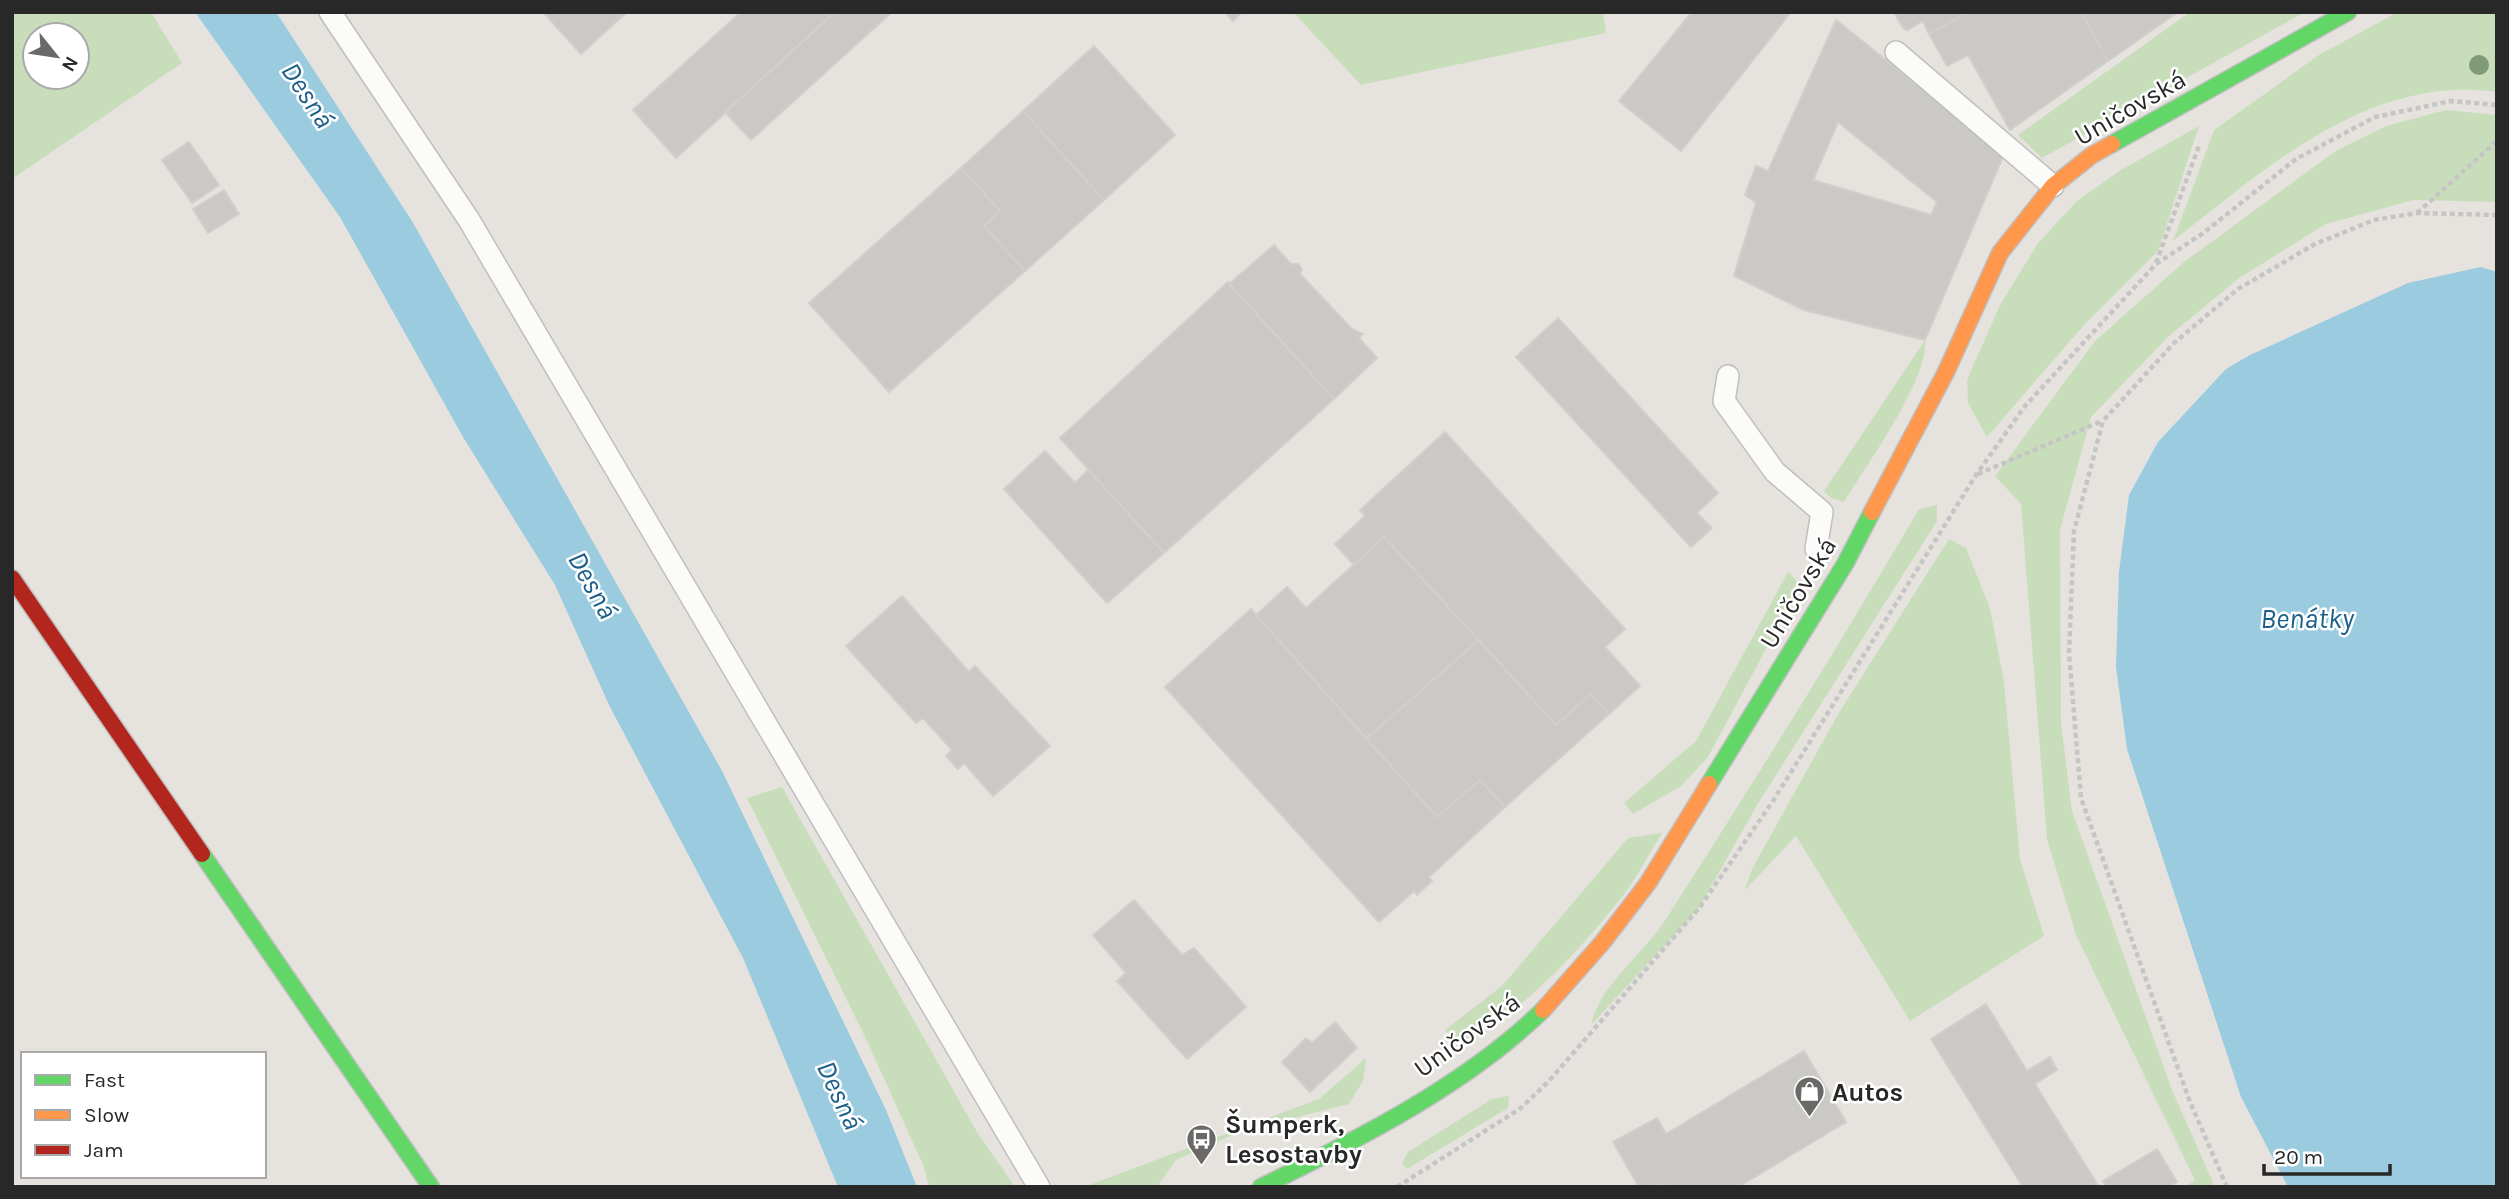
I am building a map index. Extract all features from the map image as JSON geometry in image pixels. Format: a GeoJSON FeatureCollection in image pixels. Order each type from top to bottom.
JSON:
{"type":"FeatureCollection","features":[{"type":"Feature","properties":{"kind":"main road","name":"Uničovská"},"geometry":{"type":"LineString","coordinates":[[1261,1187],[1371,1133],[1487,1056],[1541,1012],[1602,943],[1648,883],[1845,564],[1936,393],[2000,253],[2053,186],[2092,155],[2348,12]]}},
{"type":"Feature","properties":{"kind":"main road"},"geometry":{"type":"LineString","coordinates":[[12,578],[431,1187]]}},
{"type":"Feature","properties":{"kind":"lane"},"geometry":{"type":"LineString","coordinates":[[330,12],[470,220],[1039,1187]]}},
{"type":"Feature","properties":{"kind":"lane"},"geometry":{"type":"LineString","coordinates":[[1896,52],[2053,186]]}},
{"type":"Feature","properties":{"kind":"lane"},"geometry":{"type":"LineString","coordinates":[[1728,376],[1724,401],[1774,472],[1822,512],[1816,549]]}},
{"type":"Feature","properties":{"kind":"path"},"geometry":{"type":"LineString","coordinates":[[1397,1187],[1521,1108],[1549,1081],[1700,907],[1773,802],[1976,475],[2025,406],[2156,264],[2202,234],[2296,159],[2375,117],[2451,101],[2497,105]]}},
{"type":"Feature","properties":{"kind":"path"},"geometry":{"type":"LineString","coordinates":[[2156,264],[2203,135]]}},
{"type":"Feature","properties":{"kind":"path"},"geometry":{"type":"LineString","coordinates":[[2417,213],[2497,141]]}},
{"type":"Feature","properties":{"kind":"path"},"geometry":{"type":"LineString","coordinates":[[1976,475],[2103,421],[2174,343],[2238,289],[2315,244],[2374,220],[2417,213],[2497,215]]}},
{"type":"Feature","properties":{"kind":"path"},"geometry":{"type":"LineString","coordinates":[[2103,421],[2074,531],[2069,653],[2081,798],[2190,1102],[2227,1187]]}},
{"type":"Feature","properties":{"kind":"green space"},"geometry":{"type":"Polygon","coordinates":[[[12,12],[151,12],[182,63],[12,179],[12,12]]]}},
{"type":"Feature","properties":{"kind":"green space"},"geometry":{"type":"Polygon","coordinates":[[[1293,12],[1603,12],[1606,33],[1361,85],[1293,12]]]}},
{"type":"Feature","properties":{"kind":"green space"},"geometry":{"type":"Polygon","coordinates":[[[2190,12],[2305,12],[2042,158],[2018,135],[2190,12]]]}},
{"type":"Feature","properties":{"kind":"green space"},"geometry":{"type":"Polygon","coordinates":[[[2398,12],[2497,12],[2497,92],[2450,90],[2406,97],[2363,112],[2322,132],[2283,157],[2173,241],[2214,130],[2319,55],[2398,12]]]}},
{"type":"Feature","properties":{"kind":"green space"},"geometry":{"type":"Polygon","coordinates":[[[2446,110],[2497,115],[2497,202],[2414,200],[2326,224],[2238,279],[2169,336],[2091,417],[2060,530],[2061,722],[2072,811],[2172,1090],[2215,1187],[2185,1187],[2195,1180],[2076,935],[2047,839],[2021,504],[1995,476],[2095,341],[2184,262],[2337,150],[2386,126],[2446,110]]]}},
{"type":"Feature","properties":{"kind":"green space"},"geometry":{"type":"Polygon","coordinates":[[[2199,126],[2158,251],[2084,325],[1987,437],[1968,403],[1967,380],[2000,305],[2038,243],[2077,201],[2121,170],[2199,126]]]}},
{"type":"Feature","properties":{"kind":"green space"},"geometry":{"type":"Polygon","coordinates":[[[1925,340],[1924,356],[1917,376],[1880,446],[1844,502],[1831,498],[1824,491],[1925,340]]]}},
{"type":"Feature","properties":{"kind":"green space"},"geometry":{"type":"Polygon","coordinates":[[[1937,505],[1937,521],[1757,805],[1699,908],[1591,1025],[1603,996],[1655,935],[1697,871],[1919,509],[1937,505]]]}},
{"type":"Feature","properties":{"kind":"green space"},"geometry":{"type":"Polygon","coordinates":[[[1949,539],[1966,548],[1990,608],[2004,682],[2020,859],[2044,936],[1910,1021],[1796,836],[1745,890],[1752,869],[1840,711],[1949,539]]]}},
{"type":"Feature","properties":{"kind":"green space"},"geometry":{"type":"Polygon","coordinates":[[[1788,572],[1797,581],[1797,591],[1708,757],[1681,786],[1633,814],[1624,803],[1696,741],[1788,572]]]}},
{"type":"Feature","properties":{"kind":"green space"},"geometry":{"type":"Polygon","coordinates":[[[782,787],[977,1132],[1015,1187],[929,1187],[924,1167],[867,1041],[747,798],[782,787]]]}},
{"type":"Feature","properties":{"kind":"green space"},"geometry":{"type":"Polygon","coordinates":[[[1662,833],[1625,893],[1591,935],[1549,979],[1503,1017],[1480,1032],[1457,1042],[1445,1030],[1503,985],[1628,838],[1662,833]]]}},
{"type":"Feature","properties":{"kind":"green space"},"geometry":{"type":"Polygon","coordinates":[[[1366,1058],[1363,1081],[1349,1104],[1242,1131],[1176,1160],[1157,1187],[1084,1187],[1319,1099],[1366,1058]]]}},
{"type":"Feature","properties":{"kind":"green space"},"geometry":{"type":"Polygon","coordinates":[[[1509,1096],[1508,1108],[1407,1169],[1402,1164],[1408,1152],[1492,1099],[1509,1096]]]}},
{"type":"Feature","properties":{"kind":"water","name":"Desná"},"geometry":{"type":"Polygon","coordinates":[[[195,12],[276,12],[412,221],[721,769],[886,1110],[917,1187],[838,1187],[743,958],[610,707],[555,585],[463,437],[340,217],[195,12]]]}},
{"type":"Feature","properties":{"kind":"water","name":"Benátky"},"geometry":{"type":"Polygon","coordinates":[[[2481,267],[2497,272],[2497,1187],[2288,1187],[2241,1097],[2127,749],[2116,667],[2119,572],[2129,495],[2158,442],[2226,369],[2250,355],[2408,283],[2481,267]]]}},
{"type":"Feature","properties":{"kind":"building"},"geometry":{"type":"Polygon","coordinates":[[[543,12],[627,12],[581,54],[543,12]]]}},
{"type":"Feature","properties":{"kind":"building"},"geometry":{"type":"Polygon","coordinates":[[[741,12],[835,12],[676,158],[633,110],[741,12]]]}},
{"type":"Feature","properties":{"kind":"building"},"geometry":{"type":"Polygon","coordinates":[[[835,12],[892,12],[751,140],[725,112],[835,12]]]}},
{"type":"Feature","properties":{"kind":"building"},"geometry":{"type":"Polygon","coordinates":[[[1225,12],[1242,12],[1233,21],[1225,12]]]}},
{"type":"Feature","properties":{"kind":"building"},"geometry":{"type":"Polygon","coordinates":[[[1692,12],[1791,12],[1681,151],[1619,101],[1692,12]]]}},
{"type":"Feature","properties":{"kind":"building"},"geometry":{"type":"Polygon","coordinates":[[[1894,12],[1969,12],[1929,34],[1923,21],[1907,30],[1903,28],[1894,12]]]}},
{"type":"Feature","properties":{"kind":"building"},"geometry":{"type":"Polygon","coordinates":[[[1969,12],[2081,12],[2108,61],[2010,130],[1968,55],[1947,66],[1929,34],[1969,12]]]}},
{"type":"Feature","properties":{"kind":"building"},"geometry":{"type":"Polygon","coordinates":[[[2081,12],[2178,12],[2108,61],[2081,12]]]}},
{"type":"Feature","properties":{"kind":"building"},"geometry":{"type":"Polygon","coordinates":[[[1836,20],[2004,154],[1925,340],[1804,310],[1734,276],[1756,203],[1745,195],[1756,166],[1768,171],[1836,20]],[[1838,122],[1813,180],[1931,215],[1937,202],[1838,122]]]}},
{"type":"Feature","properties":{"kind":"building"},"geometry":{"type":"Polygon","coordinates":[[[1094,46],[1175,135],[1104,200],[1023,111],[1094,46]]]}},
{"type":"Feature","properties":{"kind":"building"},"geometry":{"type":"Polygon","coordinates":[[[1023,111],[1104,200],[1025,271],[984,226],[1000,211],[961,168],[1023,111]]]}},
{"type":"Feature","properties":{"kind":"building"},"geometry":{"type":"Polygon","coordinates":[[[189,142],[219,185],[192,203],[162,160],[189,142]]]}},
{"type":"Feature","properties":{"kind":"building"},"geometry":{"type":"Polygon","coordinates":[[[961,168],[1000,211],[984,226],[1025,271],[889,392],[809,303],[961,168]]]}},
{"type":"Feature","properties":{"kind":"building"},"geometry":{"type":"Polygon","coordinates":[[[224,190],[239,214],[208,233],[193,209],[224,190]]]}},
{"type":"Feature","properties":{"kind":"building"},"geometry":{"type":"Polygon","coordinates":[[[1274,245],[1291,264],[1298,264],[1302,269],[1300,274],[1352,329],[1363,334],[1359,338],[1377,358],[1334,399],[1229,284],[1274,245]]]}},
{"type":"Feature","properties":{"kind":"building"},"geometry":{"type":"Polygon","coordinates":[[[1228,282],[1334,399],[1164,553],[1060,438],[1228,282]]]}},
{"type":"Feature","properties":{"kind":"building"},"geometry":{"type":"Polygon","coordinates":[[[1558,318],[1718,493],[1697,513],[1712,528],[1691,547],[1516,357],[1558,318]]]}},
{"type":"Feature","properties":{"kind":"building"},"geometry":{"type":"Polygon","coordinates":[[[1445,432],[1625,629],[1605,647],[1640,686],[1609,714],[1591,694],[1556,725],[1384,537],[1354,565],[1335,544],[1365,516],[1360,510],[1445,432]]]}},
{"type":"Feature","properties":{"kind":"building"},"geometry":{"type":"Polygon","coordinates":[[[1045,451],[1075,483],[1088,470],[1164,553],[1107,603],[1004,489],[1045,451]]]}},
{"type":"Feature","properties":{"kind":"building"},"geometry":{"type":"Polygon","coordinates":[[[1384,537],[1479,640],[1366,739],[1256,615],[1287,587],[1306,608],[1384,537]]]}},
{"type":"Feature","properties":{"kind":"building"},"geometry":{"type":"Polygon","coordinates":[[[902,596],[969,672],[975,666],[1050,746],[993,796],[964,763],[958,769],[946,756],[952,750],[923,718],[916,723],[846,646],[902,596]]]}},
{"type":"Feature","properties":{"kind":"building"},"geometry":{"type":"Polygon","coordinates":[[[1251,609],[1437,817],[1480,780],[1505,807],[1429,877],[1432,881],[1417,895],[1414,891],[1379,922],[1165,687],[1251,609]]]}},
{"type":"Feature","properties":{"kind":"building"},"geometry":{"type":"Polygon","coordinates":[[[1479,640],[1556,725],[1591,694],[1609,714],[1505,807],[1480,780],[1437,817],[1366,739],[1479,640]]]}},
{"type":"Feature","properties":{"kind":"building"},"geometry":{"type":"Polygon","coordinates":[[[1134,900],[1182,955],[1194,948],[1246,1007],[1187,1059],[1117,981],[1126,973],[1093,935],[1134,900]]]}},
{"type":"Feature","properties":{"kind":"building"},"geometry":{"type":"Polygon","coordinates":[[[1986,1004],[2027,1071],[2050,1057],[2057,1070],[2035,1084],[2099,1187],[2023,1187],[1931,1039],[1986,1004]]]}},
{"type":"Feature","properties":{"kind":"building"},"geometry":{"type":"Polygon","coordinates":[[[1335,1022],[1357,1048],[1310,1092],[1282,1062],[1306,1038],[1312,1043],[1335,1022]]]}},
{"type":"Feature","properties":{"kind":"building"},"geometry":{"type":"Polygon","coordinates":[[[1804,1051],[1846,1122],[1738,1187],[1667,1187],[1665,1184],[1639,1187],[1613,1142],[1657,1118],[1666,1134],[1804,1051]]]}},
{"type":"Feature","properties":{"kind":"building"},"geometry":{"type":"Polygon","coordinates":[[[2157,1149],[2177,1182],[2168,1187],[2107,1187],[2103,1181],[2157,1149]]]}},
{"type":"Feature","properties":{"kind":"traffic: fast"},"geometry":{"type":"LineString","coordinates":[[2112,144],[2348,12]]}},
{"type":"Feature","properties":{"kind":"traffic: fast"},"geometry":{"type":"LineString","coordinates":[[1709,784],[1845,564],[1872,512]]}},
{"type":"Feature","properties":{"kind":"traffic: fast"},"geometry":{"type":"LineString","coordinates":[[202,854],[431,1187]]}},
{"type":"Feature","properties":{"kind":"traffic: fast"},"geometry":{"type":"LineString","coordinates":[[1261,1187],[1372,1130],[1445,1087],[1480,1063],[1543,1010]]}},
{"type":"Feature","properties":{"kind":"traffic: slow"},"geometry":{"type":"LineString","coordinates":[[1872,512],[1946,372],[2000,253],[2053,186],[2092,155],[2112,144]]}},
{"type":"Feature","properties":{"kind":"traffic: slow"},"geometry":{"type":"LineString","coordinates":[[1543,1010],[1602,943],[1648,883],[1709,784]]}},
{"type":"Feature","properties":{"kind":"traffic: jam"},"geometry":{"type":"LineString","coordinates":[[12,578],[202,854]]}},
{"type":"Feature","properties":{"kind":"place","name":"Autos"},"geometry":{"type":"Point","coordinates":[1809,1119]}},
{"type":"Feature","properties":{"kind":"place","name":"Šumperk, Lesostavby"},"geometry":{"type":"Point","coordinates":[1202,1166]}}]}
